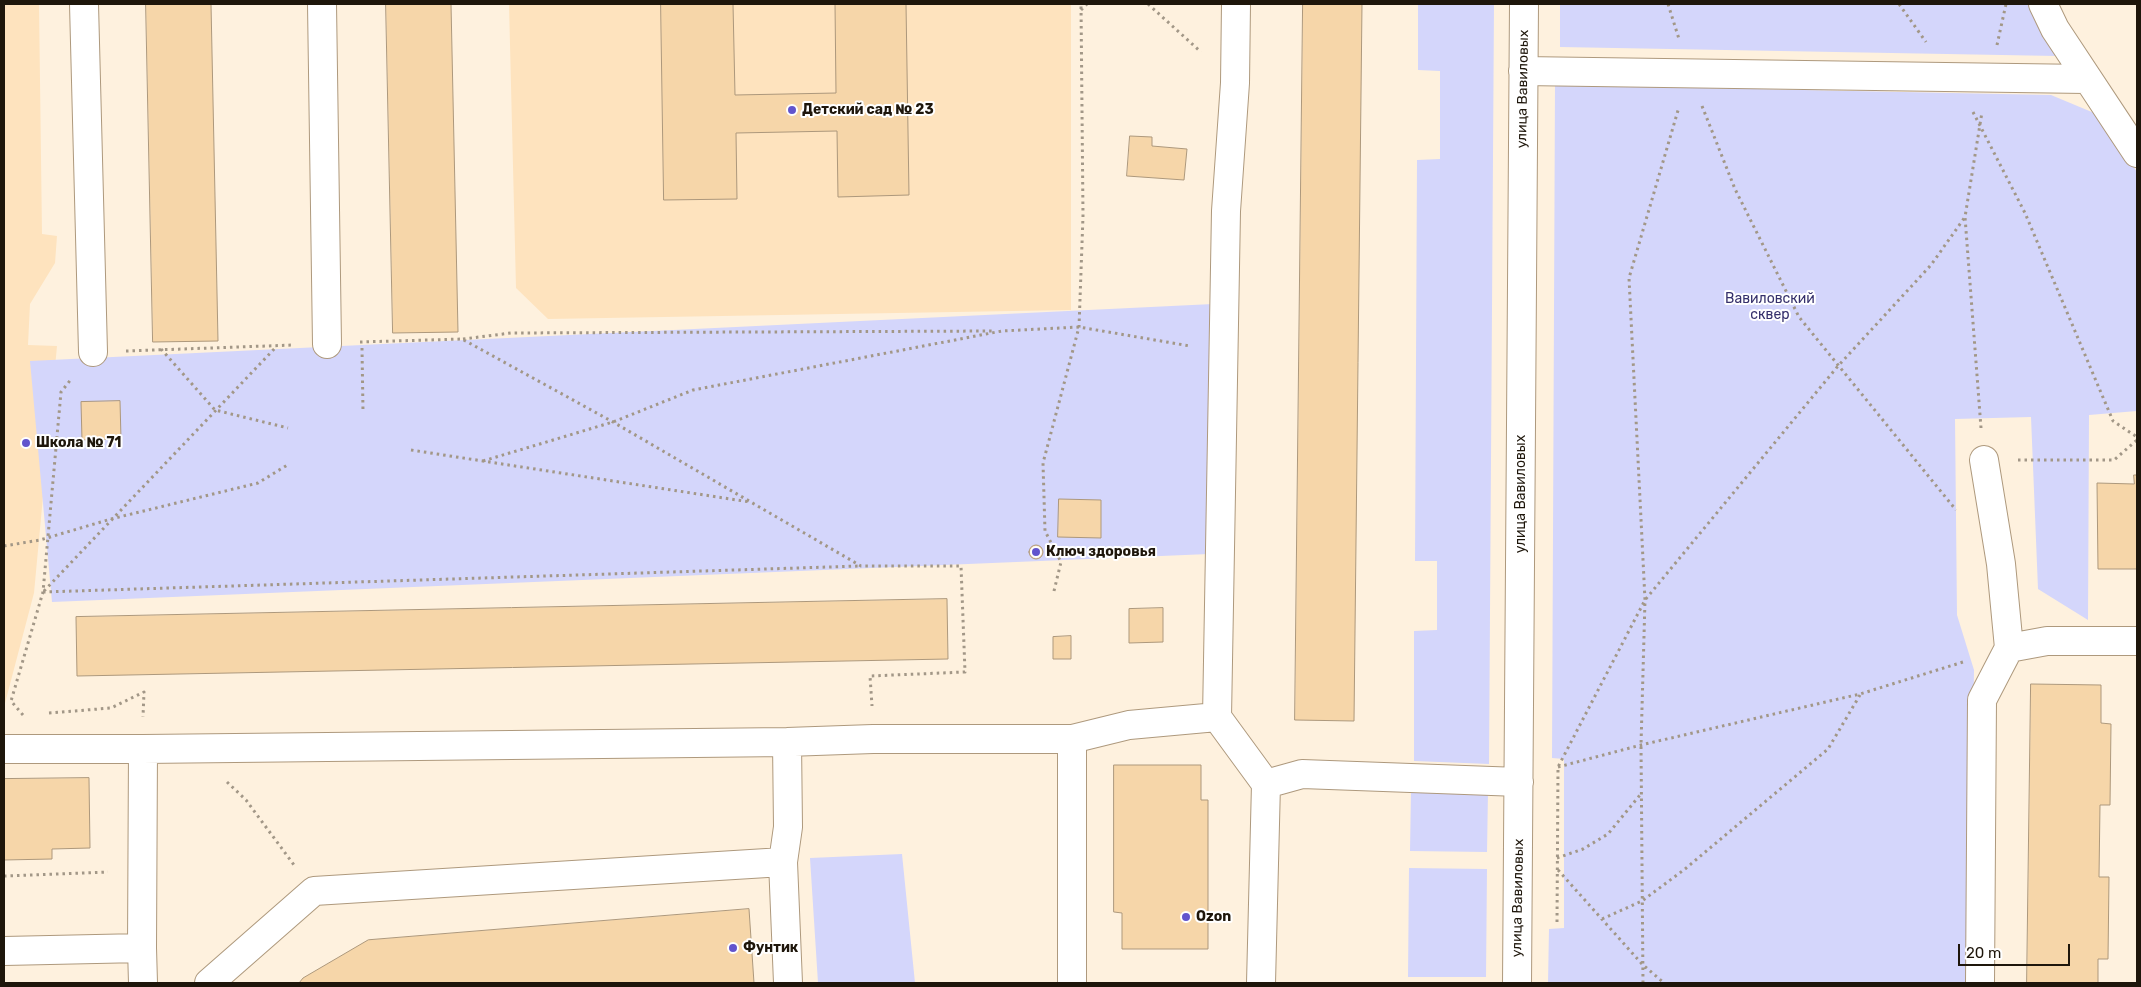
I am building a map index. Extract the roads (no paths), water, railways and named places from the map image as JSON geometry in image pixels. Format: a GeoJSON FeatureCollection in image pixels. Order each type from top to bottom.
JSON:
{"type":"FeatureCollection","features":[{"type":"Feature","properties":{"kind":"street"},"geometry":{"type":"LineString","coordinates":[[84,4],[93,352]]}},
{"type":"Feature","properties":{"kind":"street"},"geometry":{"type":"LineString","coordinates":[[322,4],[327,344]]}},
{"type":"Feature","properties":{"kind":"street"},"geometry":{"type":"LineString","coordinates":[[1236,4],[1235,83],[1226,211],[1216,716],[1266,784],[1261,983]]}},
{"type":"Feature","properties":{"kind":"street","name":"улица Вавиловых"},"geometry":{"type":"LineString","coordinates":[[1517,983],[1524,4]]}},
{"type":"Feature","properties":{"kind":"street"},"geometry":{"type":"LineString","coordinates":[[2043,4],[2055,29],[2086,79],[2137,153]]}},
{"type":"Feature","properties":{"kind":"street"},"geometry":{"type":"LineString","coordinates":[[1523,71],[2086,79]]}},
{"type":"Feature","properties":{"kind":"street"},"geometry":{"type":"LineString","coordinates":[[1980,983],[1982,700],[2009,648],[2001,564],[1984,460]]}},
{"type":"Feature","properties":{"kind":"street"},"geometry":{"type":"LineString","coordinates":[[2009,648],[2048,641],[2137,641]]}},
{"type":"Feature","properties":{"kind":"street"},"geometry":{"type":"LineString","coordinates":[[4,749],[193,749],[787,742],[873,739],[1072,739],[1129,725],[1216,716]]}},
{"type":"Feature","properties":{"kind":"street"},"geometry":{"type":"LineString","coordinates":[[1072,739],[1072,983]]}},
{"type":"Feature","properties":{"kind":"street"},"geometry":{"type":"LineString","coordinates":[[787,742],[788,827],[783,862],[788,983]]}},
{"type":"Feature","properties":{"kind":"street"},"geometry":{"type":"LineString","coordinates":[[143,749],[143,983]]}},
{"type":"Feature","properties":{"kind":"street"},"geometry":{"type":"LineString","coordinates":[[1266,784],[1302,774],[1519,782]]}},
{"type":"Feature","properties":{"kind":"street"},"geometry":{"type":"LineString","coordinates":[[209,983],[314,891],[783,862]]}},
{"type":"Feature","properties":{"kind":"street"},"geometry":{"type":"LineString","coordinates":[[4,951],[142,948]]}},
{"type":"Feature","properties":{"kind":"place","name":"Детский сад № 23"},"geometry":{"type":"Point","coordinates":[792,110]}},
{"type":"Feature","properties":{"kind":"place","name":"Школа № 71"},"geometry":{"type":"Point","coordinates":[26,443]}},
{"type":"Feature","properties":{"kind":"place","name":"Ключ здоровья"},"geometry":{"type":"Point","coordinates":[1036,552]}},
{"type":"Feature","properties":{"kind":"place","name":"Ozon"},"geometry":{"type":"Point","coordinates":[1186,917]}},
{"type":"Feature","properties":{"kind":"place","name":"Фунтик"},"geometry":{"type":"Point","coordinates":[733,948]}},
{"type":"Feature","properties":{"kind":"park label","name":"Вавиловский сквер"},"geometry":{"type":"Point","coordinates":[1770,308]}}]}
